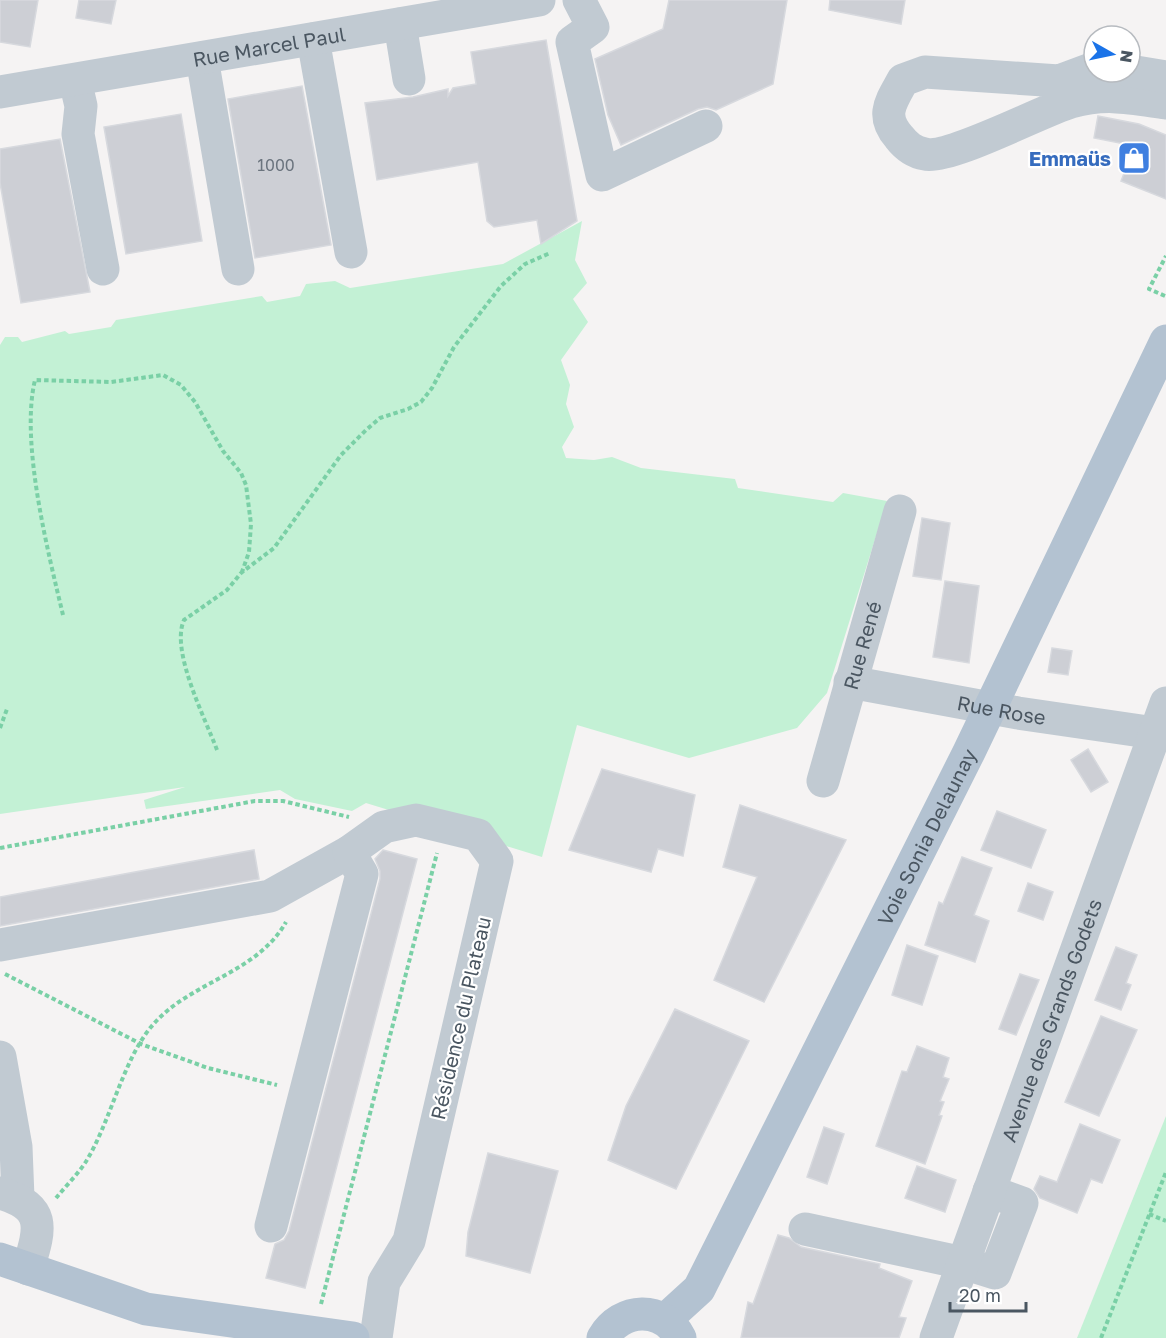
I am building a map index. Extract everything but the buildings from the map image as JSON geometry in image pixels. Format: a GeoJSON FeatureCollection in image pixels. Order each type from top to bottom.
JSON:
{"type":"FeatureCollection","features":[{"type":"Feature","properties":{"kind":"main road","name":"Voie Sonia Delaunay"},"geometry":{"type":"LineString","coordinates":[[673,1329],[699,1289],[989,708],[1166,341]]}},
{"type":"Feature","properties":{"kind":"main road"},"geometry":{"type":"LineString","coordinates":[[14,1264],[146,1309],[353,1338]]}},
{"type":"Feature","properties":{"kind":"main road"},"geometry":{"type":"LineString","coordinates":[[603,1338],[610,1326],[627,1315],[647,1313],[673,1329]]}},
{"type":"Feature","properties":{"kind":"street","name":"Rue Marcel Paul"},"geometry":{"type":"LineString","coordinates":[[0,92],[400,24],[490,14],[539,0]]}},
{"type":"Feature","properties":{"kind":"street"},"geometry":{"type":"LineString","coordinates":[[579,0],[593,27],[572,42],[602,175],[706,126]]}},
{"type":"Feature","properties":{"kind":"street"},"geometry":{"type":"LineString","coordinates":[[400,24],[409,79]]}},
{"type":"Feature","properties":{"kind":"street"},"geometry":{"type":"LineString","coordinates":[[313,39],[351,252]]}},
{"type":"Feature","properties":{"kind":"street"},"geometry":{"type":"LineString","coordinates":[[202,58],[238,269]]}},
{"type":"Feature","properties":{"kind":"street"},"geometry":{"type":"LineString","coordinates":[[1082,72],[1059,81],[925,72],[903,80],[888,107],[890,127],[908,148],[927,155],[957,149],[1071,102],[1109,94],[1166,103]]}},
{"type":"Feature","properties":{"kind":"street"},"geometry":{"type":"LineString","coordinates":[[1142,73],[1166,76]]}},
{"type":"Feature","properties":{"kind":"street"},"geometry":{"type":"LineString","coordinates":[[75,80],[81,106],[78,134],[103,269]]}},
{"type":"Feature","properties":{"kind":"street","name":"Rue René"},"geometry":{"type":"LineString","coordinates":[[822,782],[900,511]]}},
{"type":"Feature","properties":{"kind":"street","name":"Rue Rose"},"geometry":{"type":"LineString","coordinates":[[850,682],[989,708],[1155,733]]}},
{"type":"Feature","properties":{"kind":"street","name":"Avenue des Grands Godets"},"geometry":{"type":"LineString","coordinates":[[936,1338],[1166,703]]}},
{"type":"Feature","properties":{"kind":"street","name":"Résidence du Plateau"},"geometry":{"type":"LineString","coordinates":[[0,945],[270,896],[349,852],[384,827],[416,820],[478,834],[496,861],[409,1241],[384,1282],[376,1338]]}},
{"type":"Feature","properties":{"kind":"street"},"geometry":{"type":"LineString","coordinates":[[272,1226],[362,874],[349,852]]}},
{"type":"Feature","properties":{"kind":"street"},"geometry":{"type":"LineString","coordinates":[[0,1057],[16,1147],[9,1196],[32,1208],[39,1227],[14,1264]]}},
{"type":"Feature","properties":{"kind":"street"},"geometry":{"type":"LineString","coordinates":[[805,1229],[963,1263]]}},
{"type":"Feature","properties":{"kind":"path"},"geometry":{"type":"LineString","coordinates":[[217,750],[188,680],[182,626],[188,616],[227,590],[241,573],[274,548],[341,455],[366,430],[380,418],[421,402],[432,388],[454,347],[501,285],[525,264],[550,253]]}},
{"type":"Feature","properties":{"kind":"path"},"geometry":{"type":"LineString","coordinates":[[1165,296],[1149,288],[1166,256]]}},
{"type":"Feature","properties":{"kind":"path"},"geometry":{"type":"LineString","coordinates":[[63,615],[46,537],[33,453],[30,401],[35,380],[111,382],[163,375],[181,385],[195,402],[223,452],[241,473],[246,486],[251,524],[249,552],[241,573]]}},
{"type":"Feature","properties":{"kind":"path"},"geometry":{"type":"LineString","coordinates":[[0,728],[7,709]]}},
{"type":"Feature","properties":{"kind":"path"},"geometry":{"type":"LineString","coordinates":[[0,848],[255,801],[283,801],[384,827]]}},
{"type":"Feature","properties":{"kind":"path"},"geometry":{"type":"LineString","coordinates":[[319,1311],[438,847]]}},
{"type":"Feature","properties":{"kind":"path"},"geometry":{"type":"LineString","coordinates":[[63,1207],[56,1198],[85,1162],[151,1027],[196,990],[251,961],[275,941],[292,907],[282,889]]}},
{"type":"Feature","properties":{"kind":"path"},"geometry":{"type":"LineString","coordinates":[[0,969],[8,977],[141,1044],[208,1068],[306,1092]]}},
{"type":"Feature","properties":{"kind":"path"},"geometry":{"type":"LineString","coordinates":[[1101,1338],[1166,1172]]}},
{"type":"Feature","properties":{"kind":"path"},"geometry":{"type":"LineString","coordinates":[[1149,1214],[1166,1221]]}},
{"type":"Feature","properties":{"kind":"green space"},"geometry":{"type":"Polygon","coordinates":[[[582,221],[575,260],[587,283],[573,299],[588,322],[561,360],[570,385],[566,404],[574,427],[562,447],[566,458],[594,460],[612,457],[641,468],[735,479],[738,488],[833,502],[843,493],[887,501],[827,693],[797,728],[689,758],[577,725],[542,857],[366,803],[352,811],[295,799],[280,790],[146,809],[144,800],[185,787],[0,814],[0,345],[5,337],[18,337],[22,342],[65,331],[69,334],[111,327],[116,320],[262,296],[267,302],[300,296],[306,284],[335,281],[350,288],[503,264],[582,221]]]}},
{"type":"Feature","properties":{"kind":"green space"},"geometry":{"type":"Polygon","coordinates":[[[1166,1116],[1166,1338],[1077,1338],[1166,1116]]]}},
{"type":"Feature","properties":{"kind":"place","name":"Emmaüs"},"geometry":{"type":"Point","coordinates":[1134,158]}}]}
